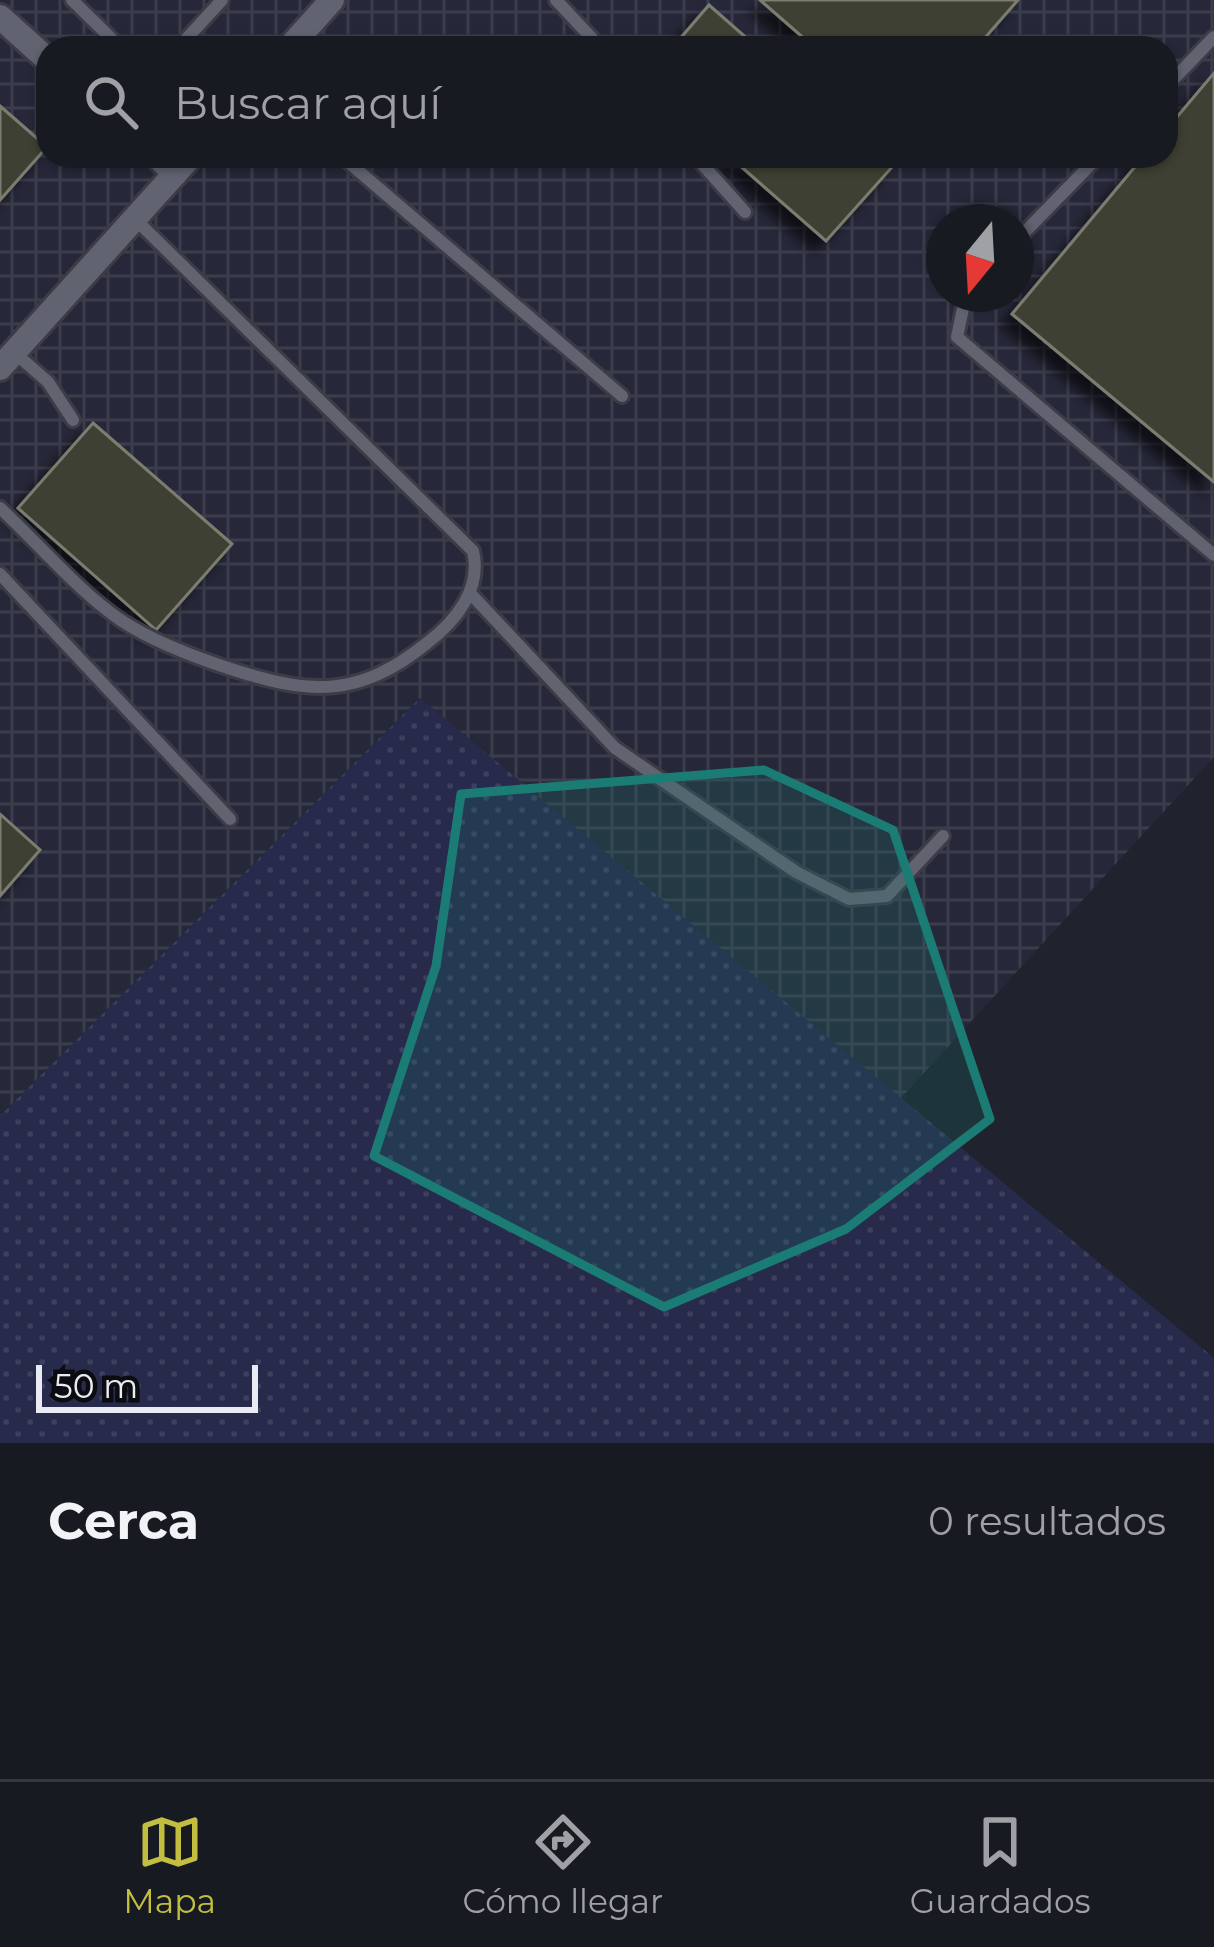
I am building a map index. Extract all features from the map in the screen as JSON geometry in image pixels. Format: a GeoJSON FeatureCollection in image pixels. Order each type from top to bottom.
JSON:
{"type":"FeatureCollection","features":[{"type":"Feature","properties":{"kind":"street"},"geometry":{"type":"LineString","coordinates":[[300,36],[332,0]]}},
{"type":"Feature","properties":{"kind":"street"},"geometry":{"type":"LineString","coordinates":[[0,17],[36,49]]}},
{"type":"Feature","properties":{"kind":"street"},"geometry":{"type":"LineString","coordinates":[[7,360],[135,219],[170,168]]}},
{"type":"Feature","properties":{"kind":"lane"},"geometry":{"type":"LineString","coordinates":[[72,0],[109,36]]}},
{"type":"Feature","properties":{"kind":"lane"},"geometry":{"type":"LineString","coordinates":[[189,36],[221,0]]}},
{"type":"Feature","properties":{"kind":"lane"},"geometry":{"type":"LineString","coordinates":[[556,0],[590,36]]}},
{"type":"Feature","properties":{"kind":"lane"},"geometry":{"type":"LineString","coordinates":[[1178,75],[1214,38]]}},
{"type":"Feature","properties":{"kind":"lane"},"geometry":{"type":"LineString","coordinates":[[354,168],[622,396]]}},
{"type":"Feature","properties":{"kind":"lane"},"geometry":{"type":"LineString","coordinates":[[706,168],[745,212]]}},
{"type":"Feature","properties":{"kind":"lane"},"geometry":{"type":"LineString","coordinates":[[1034,223],[1087,168]]}},
{"type":"Feature","properties":{"kind":"lane"},"geometry":{"type":"LineString","coordinates":[[0,508],[120,620],[194,657],[301,690],[342,688],[396,669],[445,629],[470,593],[478,572],[473,551],[135,219]]}},
{"type":"Feature","properties":{"kind":"lane"},"geometry":{"type":"LineString","coordinates":[[963,312],[958,337],[1214,555]]}},
{"type":"Feature","properties":{"kind":"lane"},"geometry":{"type":"LineString","coordinates":[[7,360],[49,382],[73,420]]}},
{"type":"Feature","properties":{"kind":"lane"},"geometry":{"type":"LineString","coordinates":[[0,574],[230,819]]}},
{"type":"Feature","properties":{"kind":"lane"},"geometry":{"type":"LineString","coordinates":[[470,593],[615,748],[796,872],[849,899],[887,896],[944,836]]}},
{"type":"Feature","properties":{"kind":"highlighted area"},"geometry":{"type":"Polygon","coordinates":[[[764,770],[893,830],[990,1119],[846,1229],[664,1307],[374,1156],[436,966],[461,794],[764,770]]]}},
{"type":"Feature","properties":{"kind":"shaded area"},"geometry":{"type":"Polygon","coordinates":[[[0,0],[1214,0],[1214,757],[899,1100],[420,698],[0,1116],[0,0]]]}},
{"type":"Feature","properties":{"kind":"shaded area"},"geometry":{"type":"Polygon","coordinates":[[[420,698],[1214,1358],[1214,1443],[0,1443],[0,1116],[420,698]]]}},
{"type":"Feature","properties":{"kind":"building"},"geometry":{"type":"Polygon","coordinates":[[[760,0],[1018,0],[986,36],[801,36],[760,0]]]}},
{"type":"Feature","properties":{"kind":"building"},"geometry":{"type":"Polygon","coordinates":[[[709,5],[744,36],[682,36],[709,5]]]}},
{"type":"Feature","properties":{"kind":"building"},"geometry":{"type":"Polygon","coordinates":[[[1214,73],[1214,482],[1012,314],[1034,312],[1034,288],[1134,168],[1178,168],[1178,116],[1214,73]]]}},
{"type":"Feature","properties":{"kind":"building"},"geometry":{"type":"Polygon","coordinates":[[[0,106],[36,137],[36,159],[0,200],[0,106]]]}},
{"type":"Feature","properties":{"kind":"building"},"geometry":{"type":"Polygon","coordinates":[[[743,168],[891,168],[826,241],[743,168]]]}},
{"type":"Feature","properties":{"kind":"building"},"geometry":{"type":"Polygon","coordinates":[[[93,423],[232,544],[156,630],[18,508],[93,423]]]}},
{"type":"Feature","properties":{"kind":"building"},"geometry":{"type":"Polygon","coordinates":[[[0,814],[40,850],[0,896],[0,814]]]}}]}
